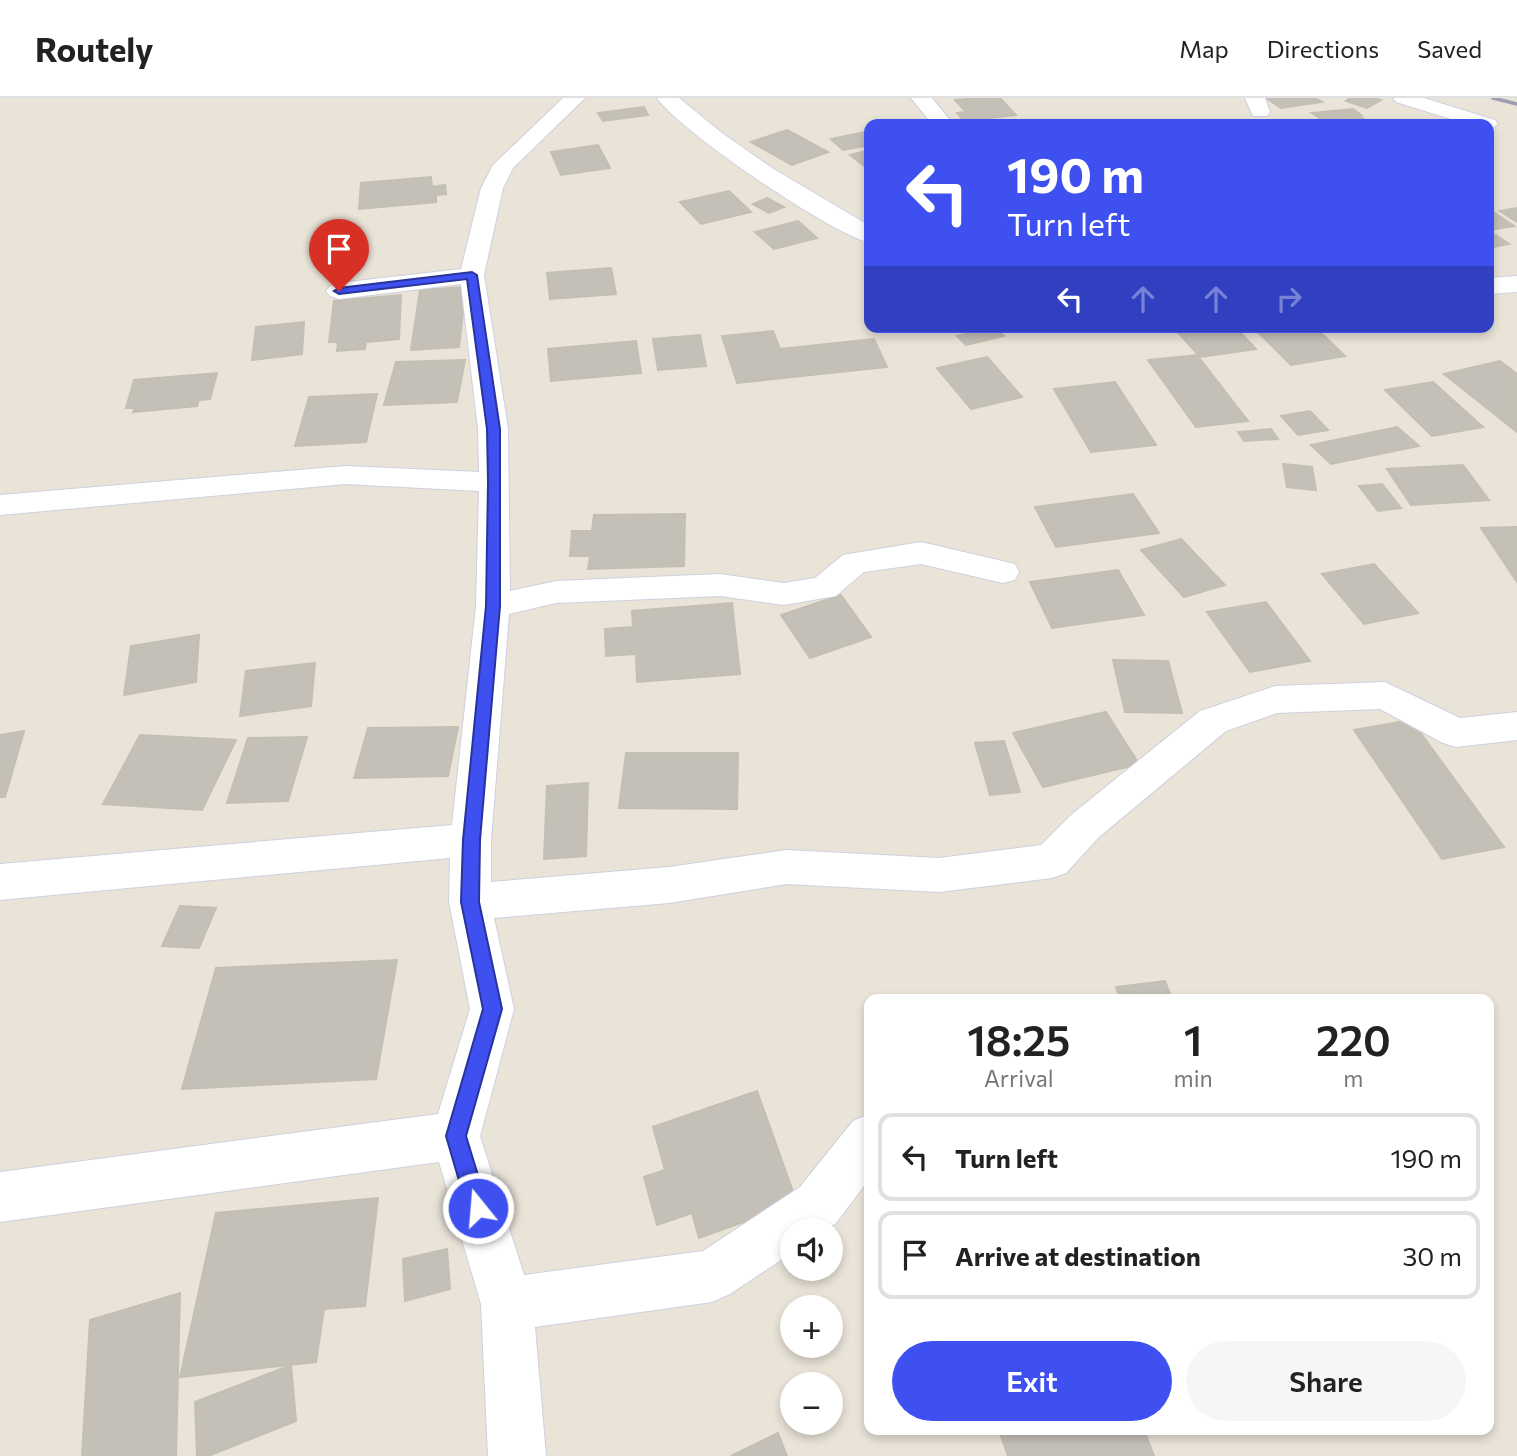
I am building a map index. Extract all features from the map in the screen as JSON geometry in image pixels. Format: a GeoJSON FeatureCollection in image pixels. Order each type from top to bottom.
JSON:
{"type":"FeatureCollection","features":[{"type":"Feature","properties":{"kind":"street"},"geometry":{"type":"LineString","coordinates":[[517,1456],[507,1304],[456,1136],[492,1009],[470,902],[471,840],[493,606],[494,482],[494,429],[472,275],[492,188],[504,165],[575,98]]}},
{"type":"Feature","properties":{"kind":"street"},"geometry":{"type":"LineString","coordinates":[[667,98],[700,129],[775,181],[864,233]]}},
{"type":"Feature","properties":{"kind":"street"},"geometry":{"type":"LineString","coordinates":[[921,98],[939,119]]}},
{"type":"Feature","properties":{"kind":"street"},"geometry":{"type":"LineString","coordinates":[[1403,98],[1471,119]]}},
{"type":"Feature","properties":{"kind":"street"},"geometry":{"type":"LineString","coordinates":[[1455,119],[1464,117]]}},
{"type":"Feature","properties":{"kind":"street"},"geometry":{"type":"LineString","coordinates":[[339,291],[472,275]]}},
{"type":"Feature","properties":{"kind":"street"},"geometry":{"type":"LineString","coordinates":[[1494,286],[1517,284]]}},
{"type":"Feature","properties":{"kind":"street"},"geometry":{"type":"LineString","coordinates":[[0,505],[346,475],[494,482]]}},
{"type":"Feature","properties":{"kind":"street"},"geometry":{"type":"LineString","coordinates":[[493,606],[556,592],[720,584],[784,594],[824,588],[855,563],[921,554],[1003,572]]}},
{"type":"Feature","properties":{"kind":"street"},"geometry":{"type":"LineString","coordinates":[[470,902],[668,885],[787,867],[939,875],[1052,861],[1085,825],[1213,721],[1275,701],[1385,695],[1456,733],[1517,726]]}},
{"type":"Feature","properties":{"kind":"street"},"geometry":{"type":"LineString","coordinates":[[0,882],[471,840]]}},
{"type":"Feature","properties":{"kind":"street"},"geometry":{"type":"LineString","coordinates":[[0,1197],[456,1136]]}},
{"type":"Feature","properties":{"kind":"street"},"geometry":{"type":"LineString","coordinates":[[507,1304],[712,1276],[818,1205],[864,1146]]}},
{"type":"Feature","properties":{"kind":"building"},"geometry":{"type":"Polygon","coordinates":[[[1000,98],[1016,115],[962,119],[957,113],[966,112],[955,100],[1000,98]]]}},
{"type":"Feature","properties":{"kind":"building"},"geometry":{"type":"Polygon","coordinates":[[[1266,98],[1315,98],[1322,102],[1281,108],[1266,98]]]}},
{"type":"Feature","properties":{"kind":"building"},"geometry":{"type":"Polygon","coordinates":[[[1350,98],[1381,100],[1367,108],[1346,101],[1350,98]]]}},
{"type":"Feature","properties":{"kind":"building"},"geometry":{"type":"Polygon","coordinates":[[[644,107],[648,115],[603,121],[598,113],[644,107]]]}},
{"type":"Feature","properties":{"kind":"building"},"geometry":{"type":"Polygon","coordinates":[[[1353,109],[1361,115],[1321,119],[1312,113],[1353,109]]]}},
{"type":"Feature","properties":{"kind":"building"},"geometry":{"type":"Polygon","coordinates":[[[787,130],[828,152],[792,165],[751,142],[787,130]]]}},
{"type":"Feature","properties":{"kind":"building"},"geometry":{"type":"Polygon","coordinates":[[[864,132],[864,146],[843,150],[831,139],[864,132]]]}},
{"type":"Feature","properties":{"kind":"building"},"geometry":{"type":"Polygon","coordinates":[[[598,145],[610,168],[561,175],[551,152],[598,145]]]}},
{"type":"Feature","properties":{"kind":"building"},"geometry":{"type":"Polygon","coordinates":[[[864,152],[864,166],[850,155],[864,152]]]}},
{"type":"Feature","properties":{"kind":"building"},"geometry":{"type":"Polygon","coordinates":[[[431,177],[432,187],[445,185],[446,194],[436,195],[436,202],[359,209],[361,183],[431,177]]]}},
{"type":"Feature","properties":{"kind":"building"},"geometry":{"type":"Polygon","coordinates":[[[729,191],[751,212],[701,224],[680,202],[729,191]]]}},
{"type":"Feature","properties":{"kind":"building"},"geometry":{"type":"Polygon","coordinates":[[[767,198],[784,207],[769,213],[753,204],[767,198]]]}},
{"type":"Feature","properties":{"kind":"building"},"geometry":{"type":"Polygon","coordinates":[[[1517,208],[1517,222],[1500,211],[1517,208]]]}},
{"type":"Feature","properties":{"kind":"building"},"geometry":{"type":"Polygon","coordinates":[[[1494,212],[1514,226],[1494,229],[1494,212]]]}},
{"type":"Feature","properties":{"kind":"building"},"geometry":{"type":"Polygon","coordinates":[[[798,221],[817,238],[774,249],[755,232],[798,221]]]}},
{"type":"Feature","properties":{"kind":"building"},"geometry":{"type":"Polygon","coordinates":[[[1496,235],[1509,244],[1494,247],[1496,235]]]}},
{"type":"Feature","properties":{"kind":"building"},"geometry":{"type":"Polygon","coordinates":[[[611,268],[616,294],[550,299],[547,273],[611,268]]]}},
{"type":"Feature","properties":{"kind":"building"},"geometry":{"type":"Polygon","coordinates":[[[466,287],[459,347],[411,350],[420,290],[466,287]]]}},
{"type":"Feature","properties":{"kind":"building"},"geometry":{"type":"Polygon","coordinates":[[[401,295],[399,339],[366,342],[365,349],[337,351],[338,342],[329,342],[334,301],[401,295]]]}},
{"type":"Feature","properties":{"kind":"building"},"geometry":{"type":"Polygon","coordinates":[[[304,322],[302,354],[252,360],[256,327],[304,322]]]}},
{"type":"Feature","properties":{"kind":"building"},"geometry":{"type":"Polygon","coordinates":[[[773,331],[780,349],[874,339],[887,367],[737,383],[722,336],[773,331]]]}},
{"type":"Feature","properties":{"kind":"building"},"geometry":{"type":"Polygon","coordinates":[[[970,333],[1001,333],[1004,336],[966,345],[957,336],[970,333]]]}},
{"type":"Feature","properties":{"kind":"building"},"geometry":{"type":"Polygon","coordinates":[[[1179,333],[1241,333],[1256,349],[1200,357],[1179,333]]]}},
{"type":"Feature","properties":{"kind":"building"},"geometry":{"type":"Polygon","coordinates":[[[1259,333],[1321,333],[1345,356],[1291,365],[1259,333]]]}},
{"type":"Feature","properties":{"kind":"building"},"geometry":{"type":"Polygon","coordinates":[[[700,335],[706,366],[658,370],[653,339],[700,335]]]}},
{"type":"Feature","properties":{"kind":"building"},"geometry":{"type":"Polygon","coordinates":[[[636,341],[641,373],[551,381],[548,349],[636,341]]]}},
{"type":"Feature","properties":{"kind":"building"},"geometry":{"type":"Polygon","coordinates":[[[1197,355],[1248,421],[1196,427],[1148,360],[1197,355]]]}},
{"type":"Feature","properties":{"kind":"building"},"geometry":{"type":"Polygon","coordinates":[[[987,357],[1022,397],[971,409],[937,368],[987,357]]]}},
{"type":"Feature","properties":{"kind":"building"},"geometry":{"type":"Polygon","coordinates":[[[465,360],[457,402],[384,405],[396,362],[465,360]]]}},
{"type":"Feature","properties":{"kind":"building"},"geometry":{"type":"Polygon","coordinates":[[[1500,361],[1517,374],[1517,432],[1444,374],[1500,361]]]}},
{"type":"Feature","properties":{"kind":"building"},"geometry":{"type":"Polygon","coordinates":[[[217,373],[210,399],[199,400],[197,406],[133,412],[135,408],[126,408],[134,380],[217,373]]]}},
{"type":"Feature","properties":{"kind":"building"},"geometry":{"type":"Polygon","coordinates":[[[1115,382],[1156,445],[1091,452],[1054,389],[1115,382]]]}},
{"type":"Feature","properties":{"kind":"building"},"geometry":{"type":"Polygon","coordinates":[[[1433,382],[1483,427],[1432,436],[1385,390],[1433,382]]]}},
{"type":"Feature","properties":{"kind":"building"},"geometry":{"type":"Polygon","coordinates":[[[377,394],[366,442],[295,446],[309,397],[377,394]]]}},
{"type":"Feature","properties":{"kind":"building"},"geometry":{"type":"Polygon","coordinates":[[[1310,411],[1328,430],[1298,435],[1281,416],[1310,411]]]}},
{"type":"Feature","properties":{"kind":"building"},"geometry":{"type":"Polygon","coordinates":[[[1397,427],[1419,446],[1331,464],[1311,445],[1397,427]]]}},
{"type":"Feature","properties":{"kind":"building"},"geometry":{"type":"Polygon","coordinates":[[[1271,429],[1278,439],[1244,441],[1238,432],[1271,429]]]}},
{"type":"Feature","properties":{"kind":"building"},"geometry":{"type":"Polygon","coordinates":[[[1283,464],[1312,467],[1316,490],[1287,487],[1283,464]]]}},
{"type":"Feature","properties":{"kind":"building"},"geometry":{"type":"Polygon","coordinates":[[[1463,465],[1489,500],[1411,505],[1387,469],[1463,465]]]}},
{"type":"Feature","properties":{"kind":"building"},"geometry":{"type":"Polygon","coordinates":[[[1382,484],[1401,508],[1378,511],[1359,486],[1382,484]]]}},
{"type":"Feature","properties":{"kind":"building"},"geometry":{"type":"Polygon","coordinates":[[[1133,494],[1159,533],[1056,547],[1035,507],[1133,494]]]}},
{"type":"Feature","properties":{"kind":"building"},"geometry":{"type":"Polygon","coordinates":[[[685,514],[684,566],[588,569],[590,556],[570,556],[572,531],[592,531],[594,515],[685,514]]]}},
{"type":"Feature","properties":{"kind":"building"},"geometry":{"type":"Polygon","coordinates":[[[1517,527],[1517,582],[1481,528],[1517,527]]]}},
{"type":"Feature","properties":{"kind":"building"},"geometry":{"type":"Polygon","coordinates":[[[1181,539],[1225,585],[1184,597],[1141,550],[1181,539]]]}},
{"type":"Feature","properties":{"kind":"building"},"geometry":{"type":"Polygon","coordinates":[[[1374,564],[1418,613],[1364,624],[1322,574],[1374,564]]]}},
{"type":"Feature","properties":{"kind":"building"},"geometry":{"type":"Polygon","coordinates":[[[1118,570],[1144,615],[1052,628],[1030,582],[1118,570]]]}},
{"type":"Feature","properties":{"kind":"building"},"geometry":{"type":"Polygon","coordinates":[[[841,595],[871,637],[810,658],[781,615],[841,595]]]}},
{"type":"Feature","properties":{"kind":"building"},"geometry":{"type":"Polygon","coordinates":[[[1266,602],[1310,661],[1250,672],[1207,612],[1266,602]]]}},
{"type":"Feature","properties":{"kind":"building"},"geometry":{"type":"Polygon","coordinates":[[[732,603],[740,674],[637,682],[636,654],[606,656],[605,629],[633,627],[632,611],[732,603]]]}},
{"type":"Feature","properties":{"kind":"building"},"geometry":{"type":"Polygon","coordinates":[[[199,635],[196,682],[124,695],[131,646],[199,635]]]}},
{"type":"Feature","properties":{"kind":"building"},"geometry":{"type":"Polygon","coordinates":[[[1113,660],[1168,661],[1182,713],[1125,712],[1113,660]]]}},
{"type":"Feature","properties":{"kind":"building"},"geometry":{"type":"Polygon","coordinates":[[[315,663],[311,706],[240,716],[246,671],[315,663]]]}},
{"type":"Feature","properties":{"kind":"building"},"geometry":{"type":"Polygon","coordinates":[[[1106,712],[1139,764],[1043,787],[1013,733],[1106,712]]]}},
{"type":"Feature","properties":{"kind":"building"},"geometry":{"type":"Polygon","coordinates":[[[1411,720],[1504,847],[1442,859],[1354,730],[1411,720]]]}},
{"type":"Feature","properties":{"kind":"building"},"geometry":{"type":"Polygon","coordinates":[[[458,727],[448,776],[354,778],[368,728],[458,727]]]}},
{"type":"Feature","properties":{"kind":"building"},"geometry":{"type":"Polygon","coordinates":[[[24,731],[5,797],[0,797],[0,735],[24,731]]]}},
{"type":"Feature","properties":{"kind":"building"},"geometry":{"type":"Polygon","coordinates":[[[140,735],[236,740],[202,810],[103,804],[140,735]]]}},
{"type":"Feature","properties":{"kind":"building"},"geometry":{"type":"Polygon","coordinates":[[[307,737],[288,801],[227,803],[248,738],[307,737]]]}},
{"type":"Feature","properties":{"kind":"building"},"geometry":{"type":"Polygon","coordinates":[[[1004,741],[1020,792],[990,795],[975,743],[1004,741]]]}},
{"type":"Feature","properties":{"kind":"building"},"geometry":{"type":"Polygon","coordinates":[[[626,753],[738,753],[737,809],[619,808],[626,753]]]}},
{"type":"Feature","properties":{"kind":"building"},"geometry":{"type":"Polygon","coordinates":[[[588,783],[586,856],[544,859],[547,786],[588,783]]]}},
{"type":"Feature","properties":{"kind":"building"},"geometry":{"type":"Polygon","coordinates":[[[180,906],[216,908],[199,948],[162,946],[180,906]]]}},
{"type":"Feature","properties":{"kind":"building"},"geometry":{"type":"Polygon","coordinates":[[[397,960],[376,1079],[182,1089],[216,968],[397,960]]]}},
{"type":"Feature","properties":{"kind":"building"},"geometry":{"type":"Polygon","coordinates":[[[1165,981],[1170,994],[1118,994],[1116,987],[1165,981]]]}},
{"type":"Feature","properties":{"kind":"building"},"geometry":{"type":"Polygon","coordinates":[[[757,1091],[797,1203],[699,1238],[692,1213],[657,1225],[644,1177],[665,1170],[653,1127],[757,1091]]]}},
{"type":"Feature","properties":{"kind":"building"},"geometry":{"type":"Polygon","coordinates":[[[378,1198],[365,1306],[324,1309],[316,1362],[180,1377],[216,1213],[378,1198]]]}},
{"type":"Feature","properties":{"kind":"building"},"geometry":{"type":"Polygon","coordinates":[[[447,1249],[450,1289],[405,1301],[403,1259],[447,1249]]]}},
{"type":"Feature","properties":{"kind":"building"},"geometry":{"type":"Polygon","coordinates":[[[180,1293],[176,1456],[82,1456],[90,1320],[180,1293]]]}},
{"type":"Feature","properties":{"kind":"building"},"geometry":{"type":"Polygon","coordinates":[[[291,1365],[296,1421],[208,1456],[197,1456],[195,1402],[291,1365]]]}},
{"type":"Feature","properties":{"kind":"building"},"geometry":{"type":"Polygon","coordinates":[[[778,1433],[787,1456],[731,1456],[778,1433]]]}},
{"type":"Feature","properties":{"kind":"building"},"geometry":{"type":"Polygon","coordinates":[[[1001,1435],[1146,1435],[1154,1456],[1008,1456],[1001,1435]]]}},
{"type":"Feature","properties":{"kind":"railway"},"geometry":{"type":"LineString","coordinates":[[1493,98],[1517,104]]}},
{"type":"Feature","properties":{"kind":"route"},"geometry":{"type":"LineString","coordinates":[[339,291],[472,275],[494,429],[494,482],[493,606],[471,840],[470,902],[492,1009],[456,1136],[478,1208]]}}]}
